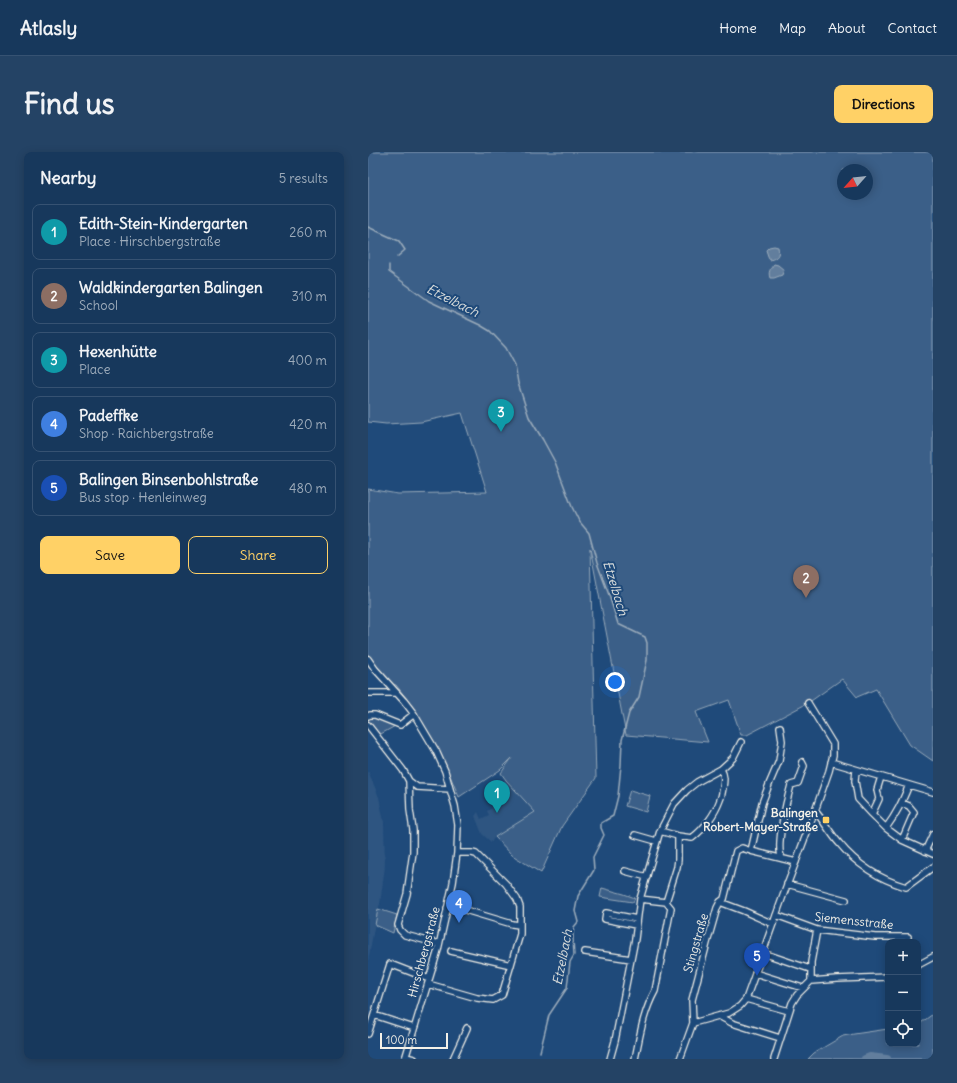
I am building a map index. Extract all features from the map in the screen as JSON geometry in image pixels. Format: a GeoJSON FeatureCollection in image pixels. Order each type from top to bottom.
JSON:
{"type":"FeatureCollection","features":[{"type":"Feature","properties":{"kind":"street","name":"Hirschbergstraße"},"geometry":{"type":"LineString","coordinates":[[368,659],[414,714],[436,751],[445,771],[455,806],[458,825],[457,852],[453,883],[429,982],[405,1058]]}},
{"type":"Feature","properties":{"kind":"street"},"geometry":{"type":"LineString","coordinates":[[368,693],[396,693]]}},
{"type":"Feature","properties":{"kind":"street"},"geometry":{"type":"LineString","coordinates":[[693,1023],[729,1013],[740,1006],[746,999],[815,811],[829,771],[833,755],[833,744],[808,703]]}},
{"type":"Feature","properties":{"kind":"street"},"geometry":{"type":"LineString","coordinates":[[368,716],[375,715],[400,725],[414,714]]}},
{"type":"Feature","properties":{"kind":"street"},"geometry":{"type":"LineString","coordinates":[[368,725],[403,770],[409,781],[410,810],[413,830],[413,852],[406,894],[398,925],[400,930],[405,935],[439,944]]}},
{"type":"Feature","properties":{"kind":"street"},"geometry":{"type":"LineString","coordinates":[[780,727],[782,741],[779,761],[762,803],[751,850],[796,862]]}},
{"type":"Feature","properties":{"kind":"street"},"geometry":{"type":"LineString","coordinates":[[610,1059],[631,959],[640,898],[660,831],[674,804],[697,782],[721,770],[733,758],[741,742]]}},
{"type":"Feature","properties":{"kind":"street"},"geometry":{"type":"LineString","coordinates":[[782,858],[780,847],[786,802],[791,785],[798,783],[804,766],[802,762]]}},
{"type":"Feature","properties":{"kind":"street"},"geometry":{"type":"LineString","coordinates":[[831,762],[933,792]]}},
{"type":"Feature","properties":{"kind":"street"},"geometry":{"type":"LineString","coordinates":[[660,831],[692,838],[701,831],[714,813],[720,800],[724,779],[724,774],[721,770]]}},
{"type":"Feature","properties":{"kind":"street"},"geometry":{"type":"LineString","coordinates":[[856,770],[855,781],[858,799],[886,828],[902,840],[933,854]]}},
{"type":"Feature","properties":{"kind":"street"},"geometry":{"type":"LineString","coordinates":[[872,814],[879,799],[877,790],[881,777]]}},
{"type":"Feature","properties":{"kind":"street"},"geometry":{"type":"LineString","coordinates":[[409,781],[418,787],[450,790]]}},
{"type":"Feature","properties":{"kind":"street"},"geometry":{"type":"LineString","coordinates":[[886,828],[902,803],[909,785]]}},
{"type":"Feature","properties":{"kind":"street"},"geometry":{"type":"LineString","coordinates":[[902,803],[909,806],[914,812],[902,840]]}},
{"type":"Feature","properties":{"kind":"street"},"geometry":{"type":"LineString","coordinates":[[815,811],[840,844],[852,857],[870,872],[885,880],[906,887],[933,867]]}},
{"type":"Feature","properties":{"kind":"street"},"geometry":{"type":"LineString","coordinates":[[925,851],[933,834]]}},
{"type":"Feature","properties":{"kind":"street"},"geometry":{"type":"LineString","coordinates":[[635,835],[656,841]]}},
{"type":"Feature","properties":{"kind":"street"},"geometry":{"type":"LineString","coordinates":[[666,902],[677,867],[678,836]]}},
{"type":"Feature","properties":{"kind":"street","name":"Stingstraße"},"geometry":{"type":"LineString","coordinates":[[680,1059],[693,1023],[692,1000],[707,943],[717,908],[720,902],[724,899],[736,851],[742,848],[751,850]]}},
{"type":"Feature","properties":{"kind":"street"},"geometry":{"type":"LineString","coordinates":[[368,1034],[390,964],[429,982],[477,998],[493,1000],[502,995],[520,934],[520,908],[517,899],[506,884],[476,854],[457,852]]}},
{"type":"Feature","properties":{"kind":"street"},"geometry":{"type":"LineString","coordinates":[[625,871],[647,877]]}},
{"type":"Feature","properties":{"kind":"street"},"geometry":{"type":"LineString","coordinates":[[787,884],[846,900]]}},
{"type":"Feature","properties":{"kind":"street"},"geometry":{"type":"LineString","coordinates":[[635,1059],[641,1025],[655,991],[671,908],[666,902],[640,898]]}},
{"type":"Feature","properties":{"kind":"street"},"geometry":{"type":"LineString","coordinates":[[720,902],[773,924]]}},
{"type":"Feature","properties":{"kind":"street"},"geometry":{"type":"LineString","coordinates":[[447,908],[465,910],[519,925]]}},
{"type":"Feature","properties":{"kind":"street"},"geometry":{"type":"LineString","coordinates":[[606,914],[637,922],[605,919],[606,914]]}},
{"type":"Feature","properties":{"kind":"street","name":"Siemensstraße"},"geometry":{"type":"LineString","coordinates":[[776,915],[817,930],[874,937],[908,937]]}},
{"type":"Feature","properties":{"kind":"street"},"geometry":{"type":"LineString","coordinates":[[811,981],[810,969],[817,930]]}},
{"type":"Feature","properties":{"kind":"street"},"geometry":{"type":"LineString","coordinates":[[451,951],[511,965]]}},
{"type":"Feature","properties":{"kind":"street"},"geometry":{"type":"LineString","coordinates":[[585,952],[631,959]]}},
{"type":"Feature","properties":{"kind":"street"},"geometry":{"type":"LineString","coordinates":[[763,953],[810,969]]}},
{"type":"Feature","properties":{"kind":"street"},"geometry":{"type":"LineString","coordinates":[[921,963],[933,956]]}},
{"type":"Feature","properties":{"kind":"street"},"geometry":{"type":"LineString","coordinates":[[755,973],[803,988]]}},
{"type":"Feature","properties":{"kind":"street"},"geometry":{"type":"LineString","coordinates":[[774,1059],[794,999],[811,981],[837,978],[885,977]]}},
{"type":"Feature","properties":{"kind":"street"},"geometry":{"type":"LineString","coordinates":[[746,999],[789,1011]]}},
{"type":"Feature","properties":{"kind":"street"},"geometry":{"type":"LineString","coordinates":[[374,1015],[414,1028]]}},
{"type":"Feature","properties":{"kind":"street"},"geometry":{"type":"LineString","coordinates":[[719,1016],[732,1023],[780,1038]]}},
{"type":"Feature","properties":{"kind":"street"},"geometry":{"type":"LineString","coordinates":[[453,1059],[467,1028]]}},
{"type":"Feature","properties":{"kind":"street"},"geometry":{"type":"LineString","coordinates":[[405,1058],[414,1059]]}},
{"type":"Feature","properties":{"kind":"shaded area"},"geometry":{"type":"Polygon","coordinates":[[[368,152],[933,152],[933,761],[910,745],[876,689],[857,697],[842,679],[808,703],[747,735],[741,735],[729,700],[696,712],[708,742],[626,735],[590,548],[596,778],[562,826],[541,873],[512,855],[495,837],[535,812],[501,773],[512,758],[500,770],[459,797],[443,759],[413,707],[396,685],[385,683],[368,663],[368,489],[398,494],[487,492],[462,413],[421,422],[386,424],[368,422],[368,152]]]}},
{"type":"Feature","properties":{"kind":"shaded area"},"geometry":{"type":"Polygon","coordinates":[[[769,247],[778,247],[778,254],[770,260],[766,250],[769,247]]]}},
{"type":"Feature","properties":{"kind":"shaded area"},"geometry":{"type":"Polygon","coordinates":[[[774,264],[778,265],[784,270],[782,275],[770,278],[769,274],[771,267],[774,264]]]}},
{"type":"Feature","properties":{"kind":"shaded area"},"geometry":{"type":"Polygon","coordinates":[[[371,717],[397,725],[379,735],[368,721],[368,718],[371,717]]]}},
{"type":"Feature","properties":{"kind":"shaded area"},"geometry":{"type":"Polygon","coordinates":[[[368,771],[379,797],[384,822],[385,866],[380,904],[377,912],[368,961],[368,771]]]}},
{"type":"Feature","properties":{"kind":"shaded area"},"geometry":{"type":"Polygon","coordinates":[[[506,780],[535,812],[495,837],[491,842],[482,834],[475,816],[478,812],[481,819],[489,815],[487,811],[492,808],[484,794],[506,780]]]}},
{"type":"Feature","properties":{"kind":"shaded area"},"geometry":{"type":"Polygon","coordinates":[[[630,790],[650,796],[646,812],[625,806],[630,790]]]}},
{"type":"Feature","properties":{"kind":"shaded area"},"geometry":{"type":"Polygon","coordinates":[[[602,888],[635,898],[633,902],[600,897],[602,888]]]}},
{"type":"Feature","properties":{"kind":"shaded area"},"geometry":{"type":"Polygon","coordinates":[[[378,909],[397,915],[393,933],[375,925],[378,909]]]}},
{"type":"Feature","properties":{"kind":"shaded area"},"geometry":{"type":"Polygon","coordinates":[[[933,1014],[933,1059],[808,1059],[814,1053],[843,1036],[885,1029],[885,1047],[921,1047],[921,1023],[933,1014]]]}},
{"type":"Feature","properties":{"kind":"waterway","name":"Etzelbach"},"geometry":{"type":"LineString","coordinates":[[368,227],[399,241],[405,250],[397,257]]}},
{"type":"Feature","properties":{"kind":"waterway","name":"Etzelbach"},"geometry":{"type":"LineString","coordinates":[[389,265],[389,272],[429,301],[490,331],[506,348],[515,365],[518,383],[529,417],[555,462],[572,507],[579,521],[589,533],[597,563],[618,624],[645,637],[647,643],[647,660],[639,697],[629,713],[622,740],[618,796],[613,816],[601,823],[601,828],[604,835],[593,857],[594,870],[578,896],[575,911],[578,922],[574,927],[574,955],[570,962],[567,988],[549,1015],[540,1052]]}},
{"type":"Feature","properties":{"kind":"waterway"},"geometry":{"type":"LineString","coordinates":[[865,1059],[870,1057],[887,1059]]}},
{"type":"Feature","properties":{"kind":"place","name":"Hexenhütte"},"geometry":{"type":"Point","coordinates":[501,432]}},
{"type":"Feature","properties":{"kind":"place","name":"Waldkindergarten Balingen"},"geometry":{"type":"Point","coordinates":[806,598]}},
{"type":"Feature","properties":{"kind":"place","name":"Edith-Stein-Kindergarten"},"geometry":{"type":"Point","coordinates":[497,813]}},
{"type":"Feature","properties":{"kind":"place","name":"Balingen Robert-Mayer-Straße"},"geometry":{"type":"Point","coordinates":[826,820]}},
{"type":"Feature","properties":{"kind":"place","name":"Padeffke"},"geometry":{"type":"Point","coordinates":[459,923]}},
{"type":"Feature","properties":{"kind":"place","name":"Balingen Binsenbohlstraße"},"geometry":{"type":"Point","coordinates":[757,976]}}]}
